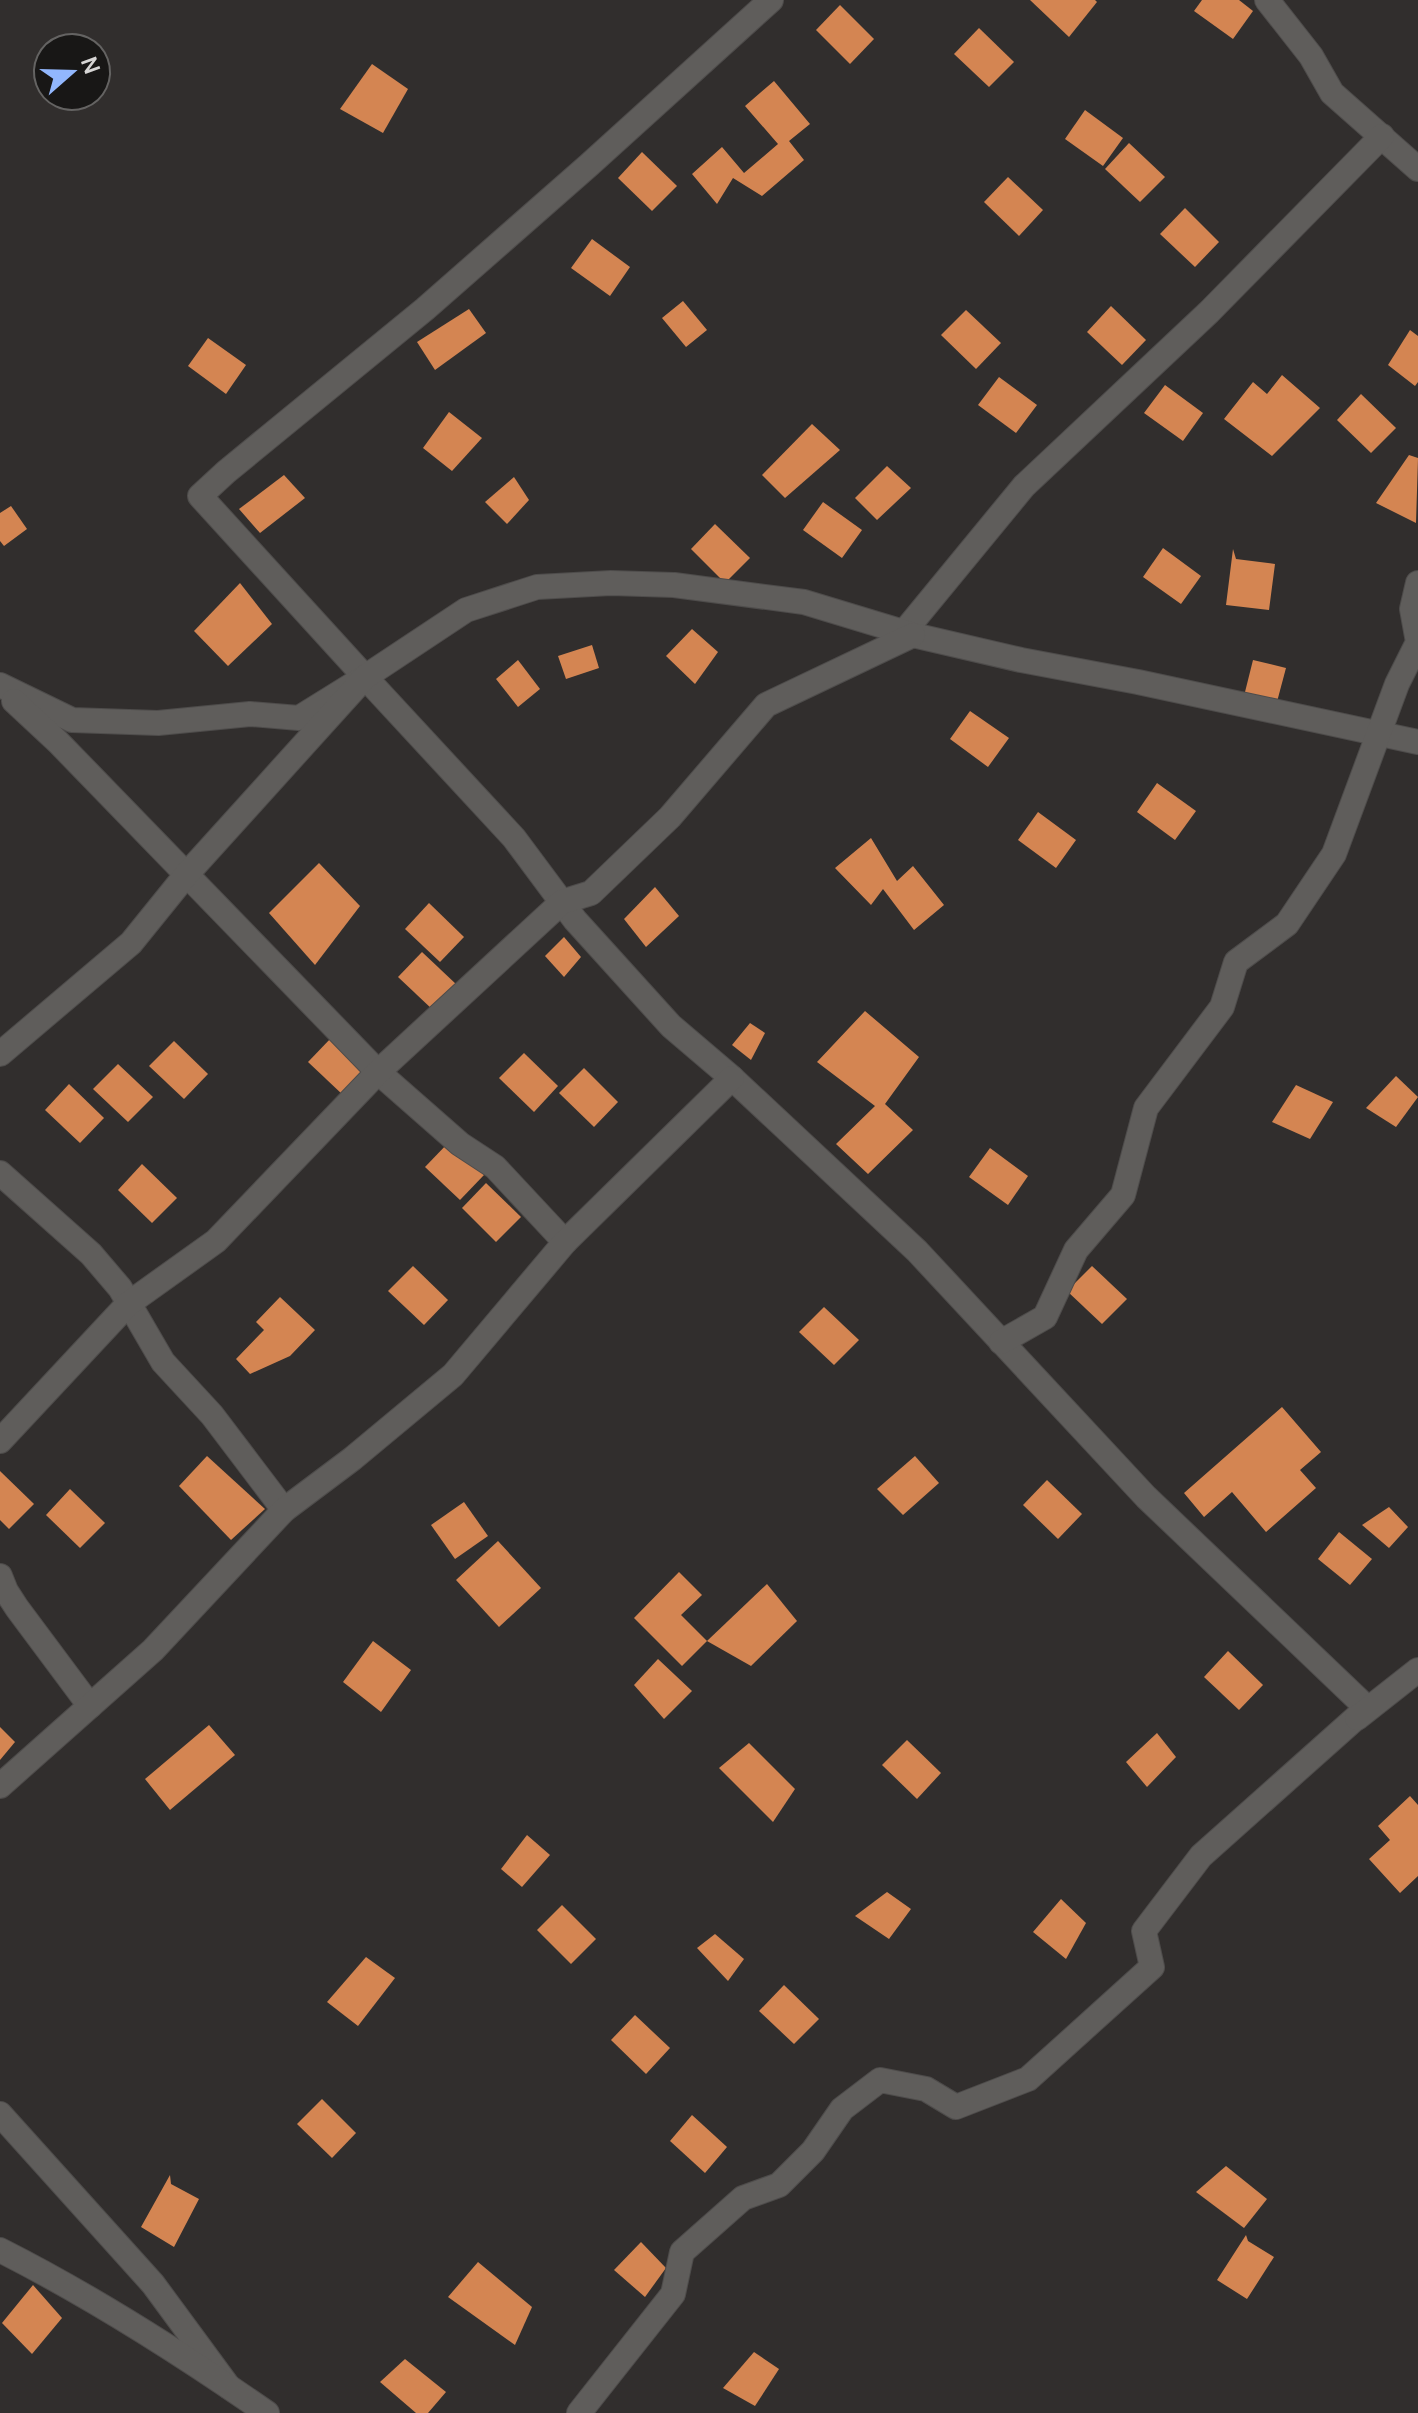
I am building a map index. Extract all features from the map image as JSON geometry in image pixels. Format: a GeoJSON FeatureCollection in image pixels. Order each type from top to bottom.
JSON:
{"type":"FeatureCollection","features":[{"type":"Feature","properties":{"kind":"street"},"geometry":{"type":"LineString","coordinates":[[579,2413],[673,2294],[682,2252],[743,2198],[779,2185],[813,2151],[842,2109],[880,2080],[926,2089],[956,2107],[1028,2079],[1152,1967],[1144,1931],[1201,1856],[1367,1708],[1146,1497],[917,1251],[732,1078],[671,1026],[562,902],[514,838],[200,496],[425,309],[771,0]]}},
{"type":"Feature","properties":{"kind":"street"},"geometry":{"type":"LineString","coordinates":[[1267,0],[1311,56],[1332,93],[1418,169]]}},
{"type":"Feature","properties":{"kind":"street"},"geometry":{"type":"LineString","coordinates":[[0,1441],[128,1304],[216,1241],[378,1072],[562,902],[591,893],[670,817],[766,705],[908,634],[1024,486],[1209,312],[1382,136]]}},
{"type":"Feature","properties":{"kind":"street"},"geometry":{"type":"LineString","coordinates":[[0,686],[72,720],[158,723],[250,714],[299,718],[466,610],[537,587],[611,583],[674,585],[804,602],[908,634],[1021,660],[1418,742]]}},
{"type":"Feature","properties":{"kind":"street"},"geometry":{"type":"LineString","coordinates":[[1001,1342],[1045,1317],[1076,1250],[1123,1195],[1146,1108],[1222,1007],[1236,962],[1287,924],[1334,854],[1397,684],[1418,642],[1412,609],[1418,583]]}},
{"type":"Feature","properties":{"kind":"street"},"geometry":{"type":"LineString","coordinates":[[0,1054],[131,943],[186,875],[365,677]]}},
{"type":"Feature","properties":{"kind":"street"},"geometry":{"type":"LineString","coordinates":[[0,686],[378,1072],[460,1144],[495,1167],[565,1242]]}},
{"type":"Feature","properties":{"kind":"street"},"geometry":{"type":"LineString","coordinates":[[0,1786],[153,1650],[284,1510],[352,1459],[453,1375],[565,1242],[732,1078]]}},
{"type":"Feature","properties":{"kind":"street"},"geometry":{"type":"LineString","coordinates":[[0,1173],[91,1254],[120,1288],[163,1362],[212,1415],[284,1510]]}},
{"type":"Feature","properties":{"kind":"street"},"geometry":{"type":"LineString","coordinates":[[0,1576],[17,1608],[90,1706]]}},
{"type":"Feature","properties":{"kind":"street"},"geometry":{"type":"LineString","coordinates":[[1349,1724],[1418,1670]]}},
{"type":"Feature","properties":{"kind":"street"},"geometry":{"type":"LineString","coordinates":[[0,2114],[153,2284],[228,2386]]}},
{"type":"Feature","properties":{"kind":"street"},"geometry":{"type":"LineString","coordinates":[[0,2250],[44,2272],[267,2413]]}},
{"type":"Feature","properties":{"kind":"building"},"geometry":{"type":"Polygon","coordinates":[[[1030,0],[1095,0],[1097,2],[1069,37],[1030,0]]]}},
{"type":"Feature","properties":{"kind":"building"},"geometry":{"type":"Polygon","coordinates":[[[1202,0],[1239,0],[1253,11],[1233,39],[1194,11],[1202,0]]]}},
{"type":"Feature","properties":{"kind":"building"},"geometry":{"type":"Polygon","coordinates":[[[840,5],[874,39],[850,64],[816,30],[840,5]]]}},
{"type":"Feature","properties":{"kind":"building"},"geometry":{"type":"Polygon","coordinates":[[[979,28],[1014,62],[989,87],[954,54],[979,28]]]}},
{"type":"Feature","properties":{"kind":"building"},"geometry":{"type":"Polygon","coordinates":[[[372,64],[408,89],[383,133],[340,109],[372,64]]]}},
{"type":"Feature","properties":{"kind":"building"},"geometry":{"type":"Polygon","coordinates":[[[774,81],[810,124],[789,141],[804,160],[762,196],[733,178],[717,204],[692,174],[722,147],[744,173],[778,144],[745,106],[774,81]]]}},
{"type":"Feature","properties":{"kind":"building"},"geometry":{"type":"Polygon","coordinates":[[[1085,110],[1123,138],[1103,166],[1065,139],[1085,110]]]}},
{"type":"Feature","properties":{"kind":"building"},"geometry":{"type":"Polygon","coordinates":[[[1129,143],[1165,177],[1140,202],[1105,169],[1129,143]]]}},
{"type":"Feature","properties":{"kind":"building"},"geometry":{"type":"Polygon","coordinates":[[[642,152],[677,186],[652,211],[618,178],[642,152]]]}},
{"type":"Feature","properties":{"kind":"building"},"geometry":{"type":"Polygon","coordinates":[[[1008,177],[1043,210],[1019,236],[984,202],[1008,177]]]}},
{"type":"Feature","properties":{"kind":"building"},"geometry":{"type":"Polygon","coordinates":[[[1185,208],[1219,242],[1195,267],[1160,234],[1185,208]]]}},
{"type":"Feature","properties":{"kind":"building"},"geometry":{"type":"Polygon","coordinates":[[[592,239],[630,267],[610,296],[571,268],[592,239]]]}},
{"type":"Feature","properties":{"kind":"building"},"geometry":{"type":"Polygon","coordinates":[[[683,301],[707,330],[686,347],[662,318],[683,301]]]}},
{"type":"Feature","properties":{"kind":"building"},"geometry":{"type":"Polygon","coordinates":[[[1111,306],[1146,340],[1122,365],[1087,332],[1111,306]]]}},
{"type":"Feature","properties":{"kind":"building"},"geometry":{"type":"Polygon","coordinates":[[[469,309],[486,333],[435,370],[417,342],[469,309]]]}},
{"type":"Feature","properties":{"kind":"building"},"geometry":{"type":"Polygon","coordinates":[[[966,310],[1001,343],[976,369],[941,335],[966,310]]]}},
{"type":"Feature","properties":{"kind":"building"},"geometry":{"type":"Polygon","coordinates":[[[1410,330],[1418,336],[1418,382],[1415,386],[1388,365],[1410,330]]]}},
{"type":"Feature","properties":{"kind":"building"},"geometry":{"type":"Polygon","coordinates":[[[208,338],[246,365],[226,394],[188,366],[208,338]]]}},
{"type":"Feature","properties":{"kind":"building"},"geometry":{"type":"Polygon","coordinates":[[[1282,375],[1320,408],[1272,456],[1224,419],[1253,382],[1267,394],[1282,375]]]}},
{"type":"Feature","properties":{"kind":"building"},"geometry":{"type":"Polygon","coordinates":[[[999,377],[1037,405],[1016,433],[978,405],[999,377]]]}},
{"type":"Feature","properties":{"kind":"building"},"geometry":{"type":"Polygon","coordinates":[[[1165,385],[1203,413],[1183,441],[1144,413],[1165,385]]]}},
{"type":"Feature","properties":{"kind":"building"},"geometry":{"type":"Polygon","coordinates":[[[1361,394],[1396,428],[1371,453],[1337,420],[1361,394]]]}},
{"type":"Feature","properties":{"kind":"building"},"geometry":{"type":"Polygon","coordinates":[[[449,412],[482,438],[452,471],[423,448],[449,412]]]}},
{"type":"Feature","properties":{"kind":"building"},"geometry":{"type":"Polygon","coordinates":[[[812,424],[840,450],[785,498],[762,475],[812,424]]]}},
{"type":"Feature","properties":{"kind":"building"},"geometry":{"type":"Polygon","coordinates":[[[1409,455],[1418,458],[1416,523],[1376,503],[1409,455]]]}},
{"type":"Feature","properties":{"kind":"building"},"geometry":{"type":"Polygon","coordinates":[[[887,466],[911,488],[877,520],[855,498],[887,466]]]}},
{"type":"Feature","properties":{"kind":"building"},"geometry":{"type":"Polygon","coordinates":[[[284,475],[305,498],[260,533],[239,509],[284,475]]]}},
{"type":"Feature","properties":{"kind":"building"},"geometry":{"type":"Polygon","coordinates":[[[514,477],[529,500],[507,524],[485,502],[514,477]]]}},
{"type":"Feature","properties":{"kind":"building"},"geometry":{"type":"Polygon","coordinates":[[[823,502],[862,530],[842,558],[803,530],[823,502]]]}},
{"type":"Feature","properties":{"kind":"building"},"geometry":{"type":"Polygon","coordinates":[[[11,506],[27,529],[4,546],[0,541],[0,513],[11,506]]]}},
{"type":"Feature","properties":{"kind":"building"},"geometry":{"type":"Polygon","coordinates":[[[715,524],[750,558],[725,583],[691,549],[715,524]]]}},
{"type":"Feature","properties":{"kind":"building"},"geometry":{"type":"Polygon","coordinates":[[[1163,548],[1201,576],[1181,604],[1143,577],[1163,548]]]}},
{"type":"Feature","properties":{"kind":"building"},"geometry":{"type":"Polygon","coordinates":[[[1233,549],[1236,559],[1275,564],[1269,610],[1226,605],[1233,549]]]}},
{"type":"Feature","properties":{"kind":"building"},"geometry":{"type":"Polygon","coordinates":[[[240,583],[272,624],[228,666],[194,631],[240,583]]]}},
{"type":"Feature","properties":{"kind":"building"},"geometry":{"type":"Polygon","coordinates":[[[692,629],[718,652],[695,684],[666,656],[692,629]]]}},
{"type":"Feature","properties":{"kind":"building"},"geometry":{"type":"Polygon","coordinates":[[[592,645],[599,668],[566,679],[558,656],[592,645]]]}},
{"type":"Feature","properties":{"kind":"building"},"geometry":{"type":"Polygon","coordinates":[[[518,660],[540,689],[518,707],[496,679],[518,660]]]}},
{"type":"Feature","properties":{"kind":"building"},"geometry":{"type":"Polygon","coordinates":[[[1253,660],[1286,668],[1274,713],[1242,704],[1253,660]]]}},
{"type":"Feature","properties":{"kind":"building"},"geometry":{"type":"Polygon","coordinates":[[[970,711],[1009,738],[988,767],[950,739],[970,711]]]}},
{"type":"Feature","properties":{"kind":"building"},"geometry":{"type":"Polygon","coordinates":[[[1157,783],[1196,811],[1175,840],[1137,812],[1157,783]]]}},
{"type":"Feature","properties":{"kind":"building"},"geometry":{"type":"Polygon","coordinates":[[[1038,812],[1076,840],[1056,868],[1018,840],[1038,812]]]}},
{"type":"Feature","properties":{"kind":"building"},"geometry":{"type":"Polygon","coordinates":[[[871,838],[897,881],[913,866],[944,905],[914,930],[883,889],[871,905],[835,868],[871,838]]]}},
{"type":"Feature","properties":{"kind":"building"},"geometry":{"type":"Polygon","coordinates":[[[319,863],[360,906],[315,965],[269,913],[319,863]]]}},
{"type":"Feature","properties":{"kind":"building"},"geometry":{"type":"Polygon","coordinates":[[[655,887],[679,916],[646,947],[624,919],[655,887]]]}},
{"type":"Feature","properties":{"kind":"building"},"geometry":{"type":"Polygon","coordinates":[[[429,903],[464,937],[440,962],[405,929],[429,903]]]}},
{"type":"Feature","properties":{"kind":"building"},"geometry":{"type":"Polygon","coordinates":[[[564,937],[581,957],[564,977],[545,956],[564,937]]]}},
{"type":"Feature","properties":{"kind":"building"},"geometry":{"type":"Polygon","coordinates":[[[422,952],[457,985],[433,1010],[398,977],[422,952]]]}},
{"type":"Feature","properties":{"kind":"building"},"geometry":{"type":"Polygon","coordinates":[[[865,1011],[919,1057],[885,1104],[913,1130],[868,1174],[836,1144],[875,1106],[817,1062],[865,1011]]]}},
{"type":"Feature","properties":{"kind":"building"},"geometry":{"type":"Polygon","coordinates":[[[750,1023],[765,1033],[751,1060],[732,1045],[750,1023]]]}},
{"type":"Feature","properties":{"kind":"building"},"geometry":{"type":"Polygon","coordinates":[[[332,1037],[367,1070],[343,1095],[308,1062],[332,1037]]]}},
{"type":"Feature","properties":{"kind":"building"},"geometry":{"type":"Polygon","coordinates":[[[174,1041],[208,1074],[184,1099],[149,1066],[174,1041]]]}},
{"type":"Feature","properties":{"kind":"building"},"geometry":{"type":"Polygon","coordinates":[[[524,1053],[558,1086],[534,1112],[499,1078],[524,1053]]]}},
{"type":"Feature","properties":{"kind":"building"},"geometry":{"type":"Polygon","coordinates":[[[118,1064],[153,1097],[128,1122],[93,1089],[118,1064]]]}},
{"type":"Feature","properties":{"kind":"building"},"geometry":{"type":"Polygon","coordinates":[[[584,1068],[618,1102],[594,1127],[559,1093],[584,1068]]]}},
{"type":"Feature","properties":{"kind":"building"},"geometry":{"type":"Polygon","coordinates":[[[1396,1076],[1418,1097],[1396,1127],[1366,1108],[1396,1076]]]}},
{"type":"Feature","properties":{"kind":"building"},"geometry":{"type":"Polygon","coordinates":[[[69,1084],[104,1118],[80,1143],[45,1110],[69,1084]]]}},
{"type":"Feature","properties":{"kind":"building"},"geometry":{"type":"Polygon","coordinates":[[[1296,1085],[1333,1102],[1310,1139],[1272,1122],[1296,1085]]]}},
{"type":"Feature","properties":{"kind":"building"},"geometry":{"type":"Polygon","coordinates":[[[450,1141],[484,1175],[460,1200],[425,1167],[450,1141]]]}},
{"type":"Feature","properties":{"kind":"building"},"geometry":{"type":"Polygon","coordinates":[[[990,1148],[1028,1176],[1008,1205],[969,1177],[990,1148]]]}},
{"type":"Feature","properties":{"kind":"building"},"geometry":{"type":"Polygon","coordinates":[[[142,1164],[177,1198],[152,1223],[118,1190],[142,1164]]]}},
{"type":"Feature","properties":{"kind":"building"},"geometry":{"type":"Polygon","coordinates":[[[486,1183],[521,1217],[496,1242],[462,1208],[486,1183]]]}},
{"type":"Feature","properties":{"kind":"building"},"geometry":{"type":"Polygon","coordinates":[[[413,1266],[448,1300],[424,1325],[388,1291],[413,1266]]]}},
{"type":"Feature","properties":{"kind":"building"},"geometry":{"type":"Polygon","coordinates":[[[1092,1266],[1127,1299],[1102,1324],[1067,1291],[1092,1266]]]}},
{"type":"Feature","properties":{"kind":"building"},"geometry":{"type":"Polygon","coordinates":[[[280,1297],[315,1330],[290,1356],[250,1374],[236,1359],[264,1330],[256,1322],[280,1297]]]}},
{"type":"Feature","properties":{"kind":"building"},"geometry":{"type":"Polygon","coordinates":[[[824,1307],[859,1340],[834,1365],[799,1332],[824,1307]]]}},
{"type":"Feature","properties":{"kind":"building"},"geometry":{"type":"Polygon","coordinates":[[[1282,1407],[1321,1452],[1300,1470],[1316,1488],[1266,1532],[1232,1492],[1204,1517],[1184,1493],[1282,1407]]]}},
{"type":"Feature","properties":{"kind":"building"},"geometry":{"type":"Polygon","coordinates":[[[207,1456],[265,1509],[231,1540],[179,1486],[207,1456]]]}},
{"type":"Feature","properties":{"kind":"building"},"geometry":{"type":"Polygon","coordinates":[[[915,1456],[939,1483],[903,1515],[877,1489],[915,1456]]]}},
{"type":"Feature","properties":{"kind":"building"},"geometry":{"type":"Polygon","coordinates":[[[0,1471],[34,1504],[9,1529],[0,1520],[0,1471]]]}},
{"type":"Feature","properties":{"kind":"building"},"geometry":{"type":"Polygon","coordinates":[[[1047,1480],[1082,1514],[1058,1539],[1023,1505],[1047,1480]]]}},
{"type":"Feature","properties":{"kind":"building"},"geometry":{"type":"Polygon","coordinates":[[[70,1489],[105,1523],[80,1548],[46,1515],[70,1489]]]}},
{"type":"Feature","properties":{"kind":"building"},"geometry":{"type":"Polygon","coordinates":[[[464,1502],[488,1536],[455,1559],[431,1525],[464,1502]]]}},
{"type":"Feature","properties":{"kind":"building"},"geometry":{"type":"Polygon","coordinates":[[[1389,1507],[1408,1527],[1389,1548],[1362,1525],[1389,1507]]]}},
{"type":"Feature","properties":{"kind":"building"},"geometry":{"type":"Polygon","coordinates":[[[1339,1532],[1372,1559],[1350,1585],[1318,1559],[1339,1532]]]}},
{"type":"Feature","properties":{"kind":"building"},"geometry":{"type":"Polygon","coordinates":[[[498,1541],[541,1588],[499,1627],[456,1580],[498,1541]]]}},
{"type":"Feature","properties":{"kind":"building"},"geometry":{"type":"Polygon","coordinates":[[[679,1572],[702,1595],[681,1615],[707,1641],[682,1666],[634,1618],[679,1572]]]}},
{"type":"Feature","properties":{"kind":"building"},"geometry":{"type":"Polygon","coordinates":[[[767,1584],[797,1621],[751,1666],[707,1641],[767,1584]]]}},
{"type":"Feature","properties":{"kind":"building"},"geometry":{"type":"Polygon","coordinates":[[[373,1641],[411,1670],[381,1712],[343,1682],[373,1641]]]}},
{"type":"Feature","properties":{"kind":"building"},"geometry":{"type":"Polygon","coordinates":[[[1228,1651],[1263,1685],[1239,1710],[1204,1677],[1228,1651]]]}},
{"type":"Feature","properties":{"kind":"building"},"geometry":{"type":"Polygon","coordinates":[[[658,1659],[692,1691],[664,1719],[634,1685],[658,1659]]]}},
{"type":"Feature","properties":{"kind":"building"},"geometry":{"type":"Polygon","coordinates":[[[209,1725],[235,1755],[170,1810],[145,1779],[209,1725]]]}},
{"type":"Feature","properties":{"kind":"building"},"geometry":{"type":"Polygon","coordinates":[[[0,1727],[15,1742],[0,1760],[0,1727]]]}},
{"type":"Feature","properties":{"kind":"building"},"geometry":{"type":"Polygon","coordinates":[[[1157,1733],[1176,1757],[1147,1787],[1126,1762],[1157,1733]]]}},
{"type":"Feature","properties":{"kind":"building"},"geometry":{"type":"Polygon","coordinates":[[[907,1740],[941,1773],[917,1799],[882,1765],[907,1740]]]}},
{"type":"Feature","properties":{"kind":"building"},"geometry":{"type":"Polygon","coordinates":[[[749,1743],[795,1789],[773,1822],[719,1768],[749,1743]]]}},
{"type":"Feature","properties":{"kind":"building"},"geometry":{"type":"Polygon","coordinates":[[[1410,1796],[1418,1805],[1418,1876],[1400,1893],[1369,1859],[1390,1840],[1378,1826],[1410,1796]]]}},
{"type":"Feature","properties":{"kind":"building"},"geometry":{"type":"Polygon","coordinates":[[[527,1835],[550,1855],[522,1887],[501,1869],[527,1835]]]}},
{"type":"Feature","properties":{"kind":"building"},"geometry":{"type":"Polygon","coordinates":[[[887,1892],[911,1909],[889,1939],[855,1916],[887,1892]]]}},
{"type":"Feature","properties":{"kind":"building"},"geometry":{"type":"Polygon","coordinates":[[[1061,1899],[1086,1923],[1066,1959],[1033,1932],[1061,1899]]]}},
{"type":"Feature","properties":{"kind":"building"},"geometry":{"type":"Polygon","coordinates":[[[562,1905],[596,1939],[571,1964],[537,1930],[562,1905]]]}},
{"type":"Feature","properties":{"kind":"building"},"geometry":{"type":"Polygon","coordinates":[[[715,1934],[744,1959],[728,1981],[697,1948],[715,1934]]]}},
{"type":"Feature","properties":{"kind":"building"},"geometry":{"type":"Polygon","coordinates":[[[366,1957],[395,1978],[358,2026],[327,2002],[366,1957]]]}},
{"type":"Feature","properties":{"kind":"building"},"geometry":{"type":"Polygon","coordinates":[[[784,1985],[819,2019],[794,2044],[759,2011],[784,1985]]]}},
{"type":"Feature","properties":{"kind":"building"},"geometry":{"type":"Polygon","coordinates":[[[635,2015],[670,2048],[646,2074],[611,2040],[635,2015]]]}},
{"type":"Feature","properties":{"kind":"building"},"geometry":{"type":"Polygon","coordinates":[[[322,2099],[356,2133],[332,2158],[297,2124],[322,2099]]]}},
{"type":"Feature","properties":{"kind":"building"},"geometry":{"type":"Polygon","coordinates":[[[692,2115],[727,2147],[705,2173],[670,2141],[692,2115]]]}},
{"type":"Feature","properties":{"kind":"building"},"geometry":{"type":"Polygon","coordinates":[[[1226,2166],[1267,2199],[1244,2228],[1196,2192],[1226,2166]]]}},
{"type":"Feature","properties":{"kind":"building"},"geometry":{"type":"Polygon","coordinates":[[[170,2175],[171,2184],[199,2199],[174,2247],[141,2227],[170,2175]]]}},
{"type":"Feature","properties":{"kind":"building"},"geometry":{"type":"Polygon","coordinates":[[[1246,2235],[1248,2241],[1274,2257],[1247,2299],[1217,2280],[1246,2235]]]}},
{"type":"Feature","properties":{"kind":"building"},"geometry":{"type":"Polygon","coordinates":[[[641,2242],[666,2268],[645,2297],[614,2270],[641,2242]]]}},
{"type":"Feature","properties":{"kind":"building"},"geometry":{"type":"Polygon","coordinates":[[[478,2262],[532,2307],[515,2345],[448,2297],[478,2262]]]}},
{"type":"Feature","properties":{"kind":"building"},"geometry":{"type":"Polygon","coordinates":[[[33,2285],[62,2318],[32,2354],[2,2323],[33,2285]]]}},
{"type":"Feature","properties":{"kind":"building"},"geometry":{"type":"Polygon","coordinates":[[[754,2352],[779,2369],[755,2406],[723,2388],[754,2352]]]}},
{"type":"Feature","properties":{"kind":"building"},"geometry":{"type":"Polygon","coordinates":[[[405,2359],[446,2392],[428,2413],[416,2413],[380,2382],[405,2359]]]}}]}
